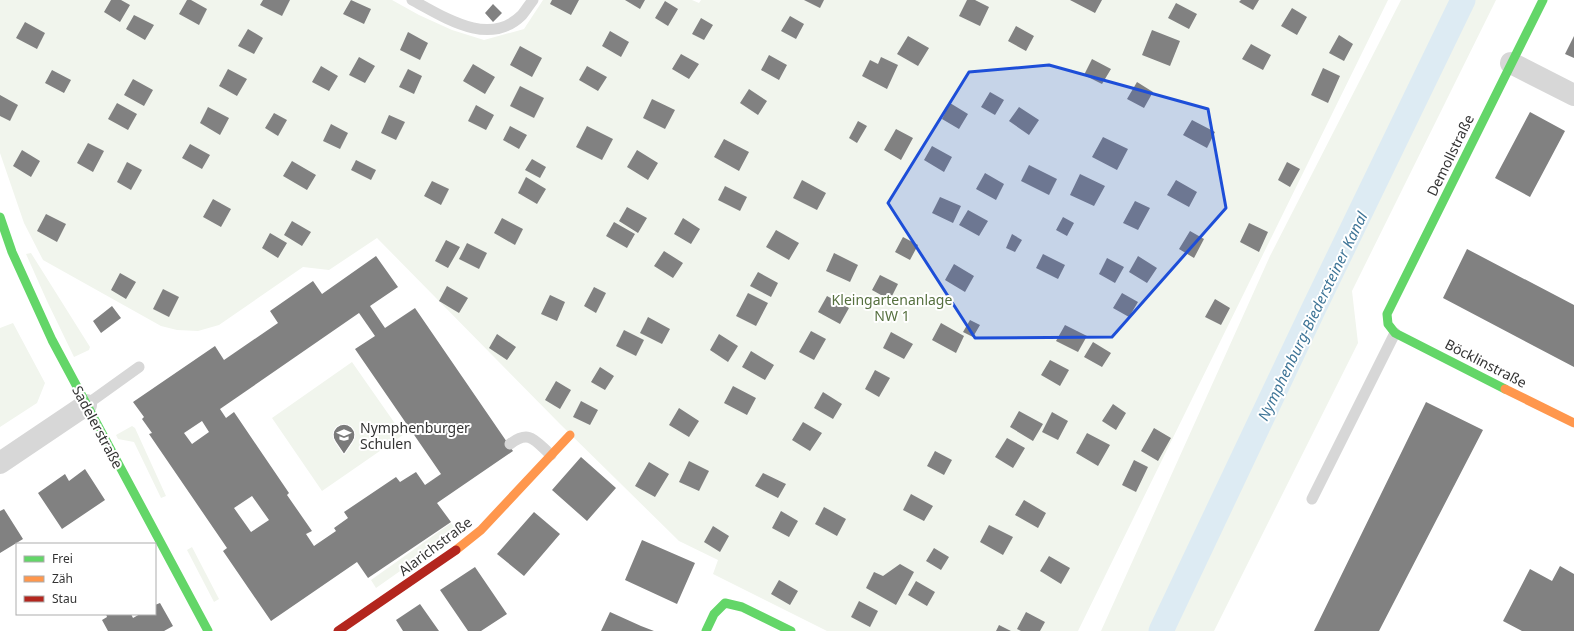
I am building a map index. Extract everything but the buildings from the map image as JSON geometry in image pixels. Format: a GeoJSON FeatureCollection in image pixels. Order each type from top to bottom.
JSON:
{"type":"FeatureCollection","features":[{"type":"Feature","properties":{"kind":"street","name":"Demollstraße"},"geometry":{"type":"LineString","coordinates":[[1388,324],[1387,314],[1542,0]]}},
{"type":"Feature","properties":{"kind":"street"},"geometry":{"type":"LineString","coordinates":[[1512,63],[1574,95]]}},
{"type":"Feature","properties":{"kind":"street","name":"Sadelerstraße"},"geometry":{"type":"LineString","coordinates":[[0,217],[12,252],[36,305],[86,405],[208,631]]}},
{"type":"Feature","properties":{"kind":"street","name":"Böcklinstraße"},"geometry":{"type":"LineString","coordinates":[[1388,324],[1395,333],[1574,423]]}},
{"type":"Feature","properties":{"kind":"street"},"geometry":{"type":"LineString","coordinates":[[0,463],[86,405]]}},
{"type":"Feature","properties":{"kind":"street","name":"Alarichstraße"},"geometry":{"type":"LineString","coordinates":[[338,631],[466,543],[481,530],[550,454],[570,435]]}},
{"type":"Feature","properties":{"kind":"street"},"geometry":{"type":"LineString","coordinates":[[706,631],[714,614],[725,603],[742,607],[790,631]]}},
{"type":"Feature","properties":{"kind":"lane"},"geometry":{"type":"LineString","coordinates":[[412,0],[466,27],[486,31],[499,28],[512,22],[521,15],[533,0]]}},
{"type":"Feature","properties":{"kind":"lane"},"geometry":{"type":"LineString","coordinates":[[1312,499],[1395,333]]}},
{"type":"Feature","properties":{"kind":"lane"},"geometry":{"type":"LineString","coordinates":[[86,405],[140,367]]}},
{"type":"Feature","properties":{"kind":"lane"},"geometry":{"type":"LineString","coordinates":[[510,444],[517,438],[528,436],[535,439],[550,454]]}},
{"type":"Feature","properties":{"kind":"highlighted area"},"geometry":{"type":"Polygon","coordinates":[[[1049,65],[1208,109],[1226,208],[1112,337],[975,338],[888,203],[969,72],[1049,65]]]}},
{"type":"Feature","properties":{"kind":"green space","name":"Kleingartenanlage NW 1"},"geometry":{"type":"Polygon","coordinates":[[[0,0],[392,0],[419,15],[452,30],[484,40],[524,29],[543,0],[692,0],[699,3],[701,0],[1388,0],[1078,631],[827,631],[713,574],[718,560],[679,541],[560,424],[377,238],[329,270],[303,267],[219,325],[198,331],[177,330],[161,326],[43,260],[24,223],[0,153],[0,0]]]}},
{"type":"Feature","properties":{"kind":"green space"},"geometry":{"type":"Polygon","coordinates":[[[1401,0],[1496,0],[1352,291],[1358,343],[1214,631],[1101,631],[1270,256],[1401,0]]]}},
{"type":"Feature","properties":{"kind":"green space"},"geometry":{"type":"Polygon","coordinates":[[[31,253],[90,347],[89,350],[74,357],[26,254],[31,253]]]}},
{"type":"Feature","properties":{"kind":"green space"},"geometry":{"type":"Polygon","coordinates":[[[13,323],[45,383],[37,403],[0,427],[0,328],[13,323]]]}},
{"type":"Feature","properties":{"kind":"green space"},"geometry":{"type":"Polygon","coordinates":[[[352,362],[403,435],[322,491],[272,418],[352,362]]]}},
{"type":"Feature","properties":{"kind":"green space"},"geometry":{"type":"Polygon","coordinates":[[[132,426],[135,428],[166,496],[161,498],[134,442],[118,439],[116,435],[132,426]]]}},
{"type":"Feature","properties":{"kind":"green space"},"geometry":{"type":"Polygon","coordinates":[[[451,523],[457,531],[376,588],[371,580],[451,523]]]}},
{"type":"Feature","properties":{"kind":"green space"},"geometry":{"type":"Polygon","coordinates":[[[192,547],[219,599],[214,602],[187,550],[192,547]]]}},
{"type":"Feature","properties":{"kind":"waterway","name":"Nymphenburg-Biedersteiner Kanal"},"geometry":{"type":"LineString","coordinates":[[1161,631],[1314,308],[1463,0]]}},
{"type":"Feature","properties":{"kind":"traffic: fast"},"geometry":{"type":"LineString","coordinates":[[1505,389],[1395,333],[1388,324],[1387,314],[1543,0]]}},
{"type":"Feature","properties":{"kind":"traffic: fast"},"geometry":{"type":"LineString","coordinates":[[0,217],[12,252],[52,340],[208,631]]}},
{"type":"Feature","properties":{"kind":"traffic: fast"},"geometry":{"type":"LineString","coordinates":[[706,631],[714,614],[725,603],[742,607],[791,631]]}},
{"type":"Feature","properties":{"kind":"traffic: slow"},"geometry":{"type":"LineString","coordinates":[[1505,389],[1574,423]]}},
{"type":"Feature","properties":{"kind":"traffic: slow"},"geometry":{"type":"LineString","coordinates":[[456,550],[481,530],[570,435]]}},
{"type":"Feature","properties":{"kind":"traffic: jam"},"geometry":{"type":"LineString","coordinates":[[338,631],[456,550]]}},
{"type":"Feature","properties":{"kind":"place","name":"Nymphenburger Schulen"},"geometry":{"type":"Point","coordinates":[344,454]}}]}
